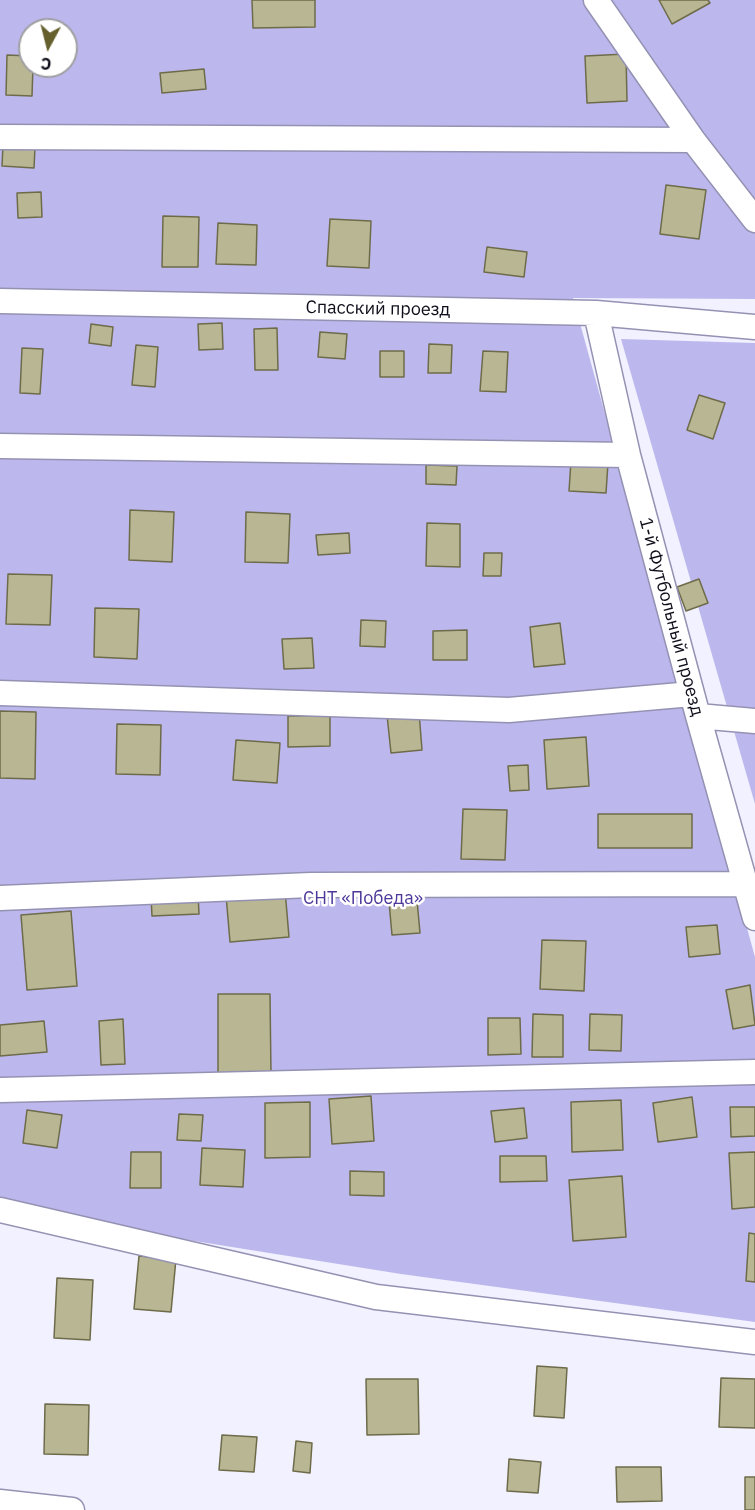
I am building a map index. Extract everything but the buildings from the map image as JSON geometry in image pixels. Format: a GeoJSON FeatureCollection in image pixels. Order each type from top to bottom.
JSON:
{"type":"FeatureCollection","features":[{"type":"Feature","properties":{"kind":"street"},"geometry":{"type":"LineString","coordinates":[[596,0],[693,140],[755,220]]}},
{"type":"Feature","properties":{"kind":"street"},"geometry":{"type":"LineString","coordinates":[[0,137],[693,140]]}},
{"type":"Feature","properties":{"kind":"street","name":"Спасский проезд"},"geometry":{"type":"LineString","coordinates":[[0,301],[596,313],[755,327]]}},
{"type":"Feature","properties":{"kind":"street","name":"1-й Футбольный проезд"},"geometry":{"type":"LineString","coordinates":[[596,313],[628,455],[755,918]]}},
{"type":"Feature","properties":{"kind":"street"},"geometry":{"type":"LineString","coordinates":[[0,446],[628,455]]}},
{"type":"Feature","properties":{"kind":"street"},"geometry":{"type":"LineString","coordinates":[[0,693],[509,710],[695,705],[755,721]]}},
{"type":"Feature","properties":{"kind":"street"},"geometry":{"type":"LineString","coordinates":[[0,898],[311,885],[746,884]]}},
{"type":"Feature","properties":{"kind":"street"},"geometry":{"type":"LineString","coordinates":[[0,1090],[755,1072]]}},
{"type":"Feature","properties":{"kind":"street"},"geometry":{"type":"LineString","coordinates":[[0,1210],[376,1297],[755,1342]]}},
{"type":"Feature","properties":{"kind":"street"},"geometry":{"type":"LineString","coordinates":[[0,1502],[72,1510]]}},
{"type":"Feature","properties":{"kind":"green space","name":"СНТ «Победа»"},"geometry":{"type":"Polygon","coordinates":[[[0,0],[755,0],[755,299],[573,298],[755,957],[755,1322],[401,1274],[0,1210],[0,0]]]}},
{"type":"Feature","properties":{"kind":"green space"},"geometry":{"type":"Polygon","coordinates":[[[621,339],[755,343],[755,804],[621,339]]]}}]}
